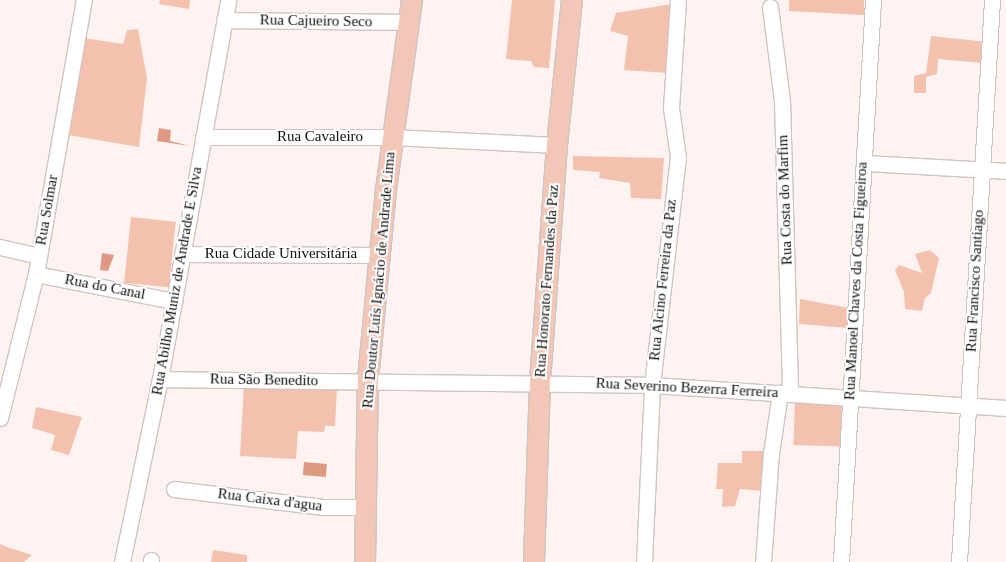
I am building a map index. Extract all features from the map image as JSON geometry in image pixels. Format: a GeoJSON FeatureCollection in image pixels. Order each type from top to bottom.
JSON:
{"type":"FeatureCollection","features":[{"type":"Feature","properties":{"kind":"main road","name":"Rua Doutor Luís Ignácio de Andrade Lima"},"geometry":{"type":"LineString","coordinates":[[364,562],[368,380],[392,137],[412,0]]}},
{"type":"Feature","properties":{"kind":"main road","name":"Rua Honorato Fernandes da Paz"},"geometry":{"type":"LineString","coordinates":[[534,562],[540,382],[557,145],[572,0]]}},
{"type":"Feature","properties":{"kind":"street","name":"Rua Solmar"},"geometry":{"type":"LineString","coordinates":[[0,418],[36,274],[84,0]]}},
{"type":"Feature","properties":{"kind":"street","name":"Rua Abilho Muniz de Andrade E Silva"},"geometry":{"type":"LineString","coordinates":[[122,562],[160,379],[228,0]]}},
{"type":"Feature","properties":{"kind":"street","name":"Rua Alcino Ferreira da Paz"},"geometry":{"type":"LineString","coordinates":[[644,562],[652,385],[678,157],[671,108],[678,0]]}},
{"type":"Feature","properties":{"kind":"street","name":"Rua Manoel Chaves da Costa Figueiroa"},"geometry":{"type":"LineString","coordinates":[[841,562],[873,0]]}},
{"type":"Feature","properties":{"kind":"street","name":"Rua Francisco Santiago"},"geometry":{"type":"LineString","coordinates":[[959,562],[992,0]]}},
{"type":"Feature","properties":{"kind":"street","name":"Rua Costa do Marfim"},"geometry":{"type":"LineString","coordinates":[[763,562],[773,432],[785,394],[789,277],[782,101],[770,7]]}},
{"type":"Feature","properties":{"kind":"street","name":"Rua Cajueiro Seco"},"geometry":{"type":"LineString","coordinates":[[224,20],[408,22]]}},
{"type":"Feature","properties":{"kind":"street","name":"Rua Cavaleiro"},"geometry":{"type":"LineString","coordinates":[[203,136],[392,137],[557,145]]}},
{"type":"Feature","properties":{"kind":"street"},"geometry":{"type":"LineString","coordinates":[[864,163],[1006,171]]}},
{"type":"Feature","properties":{"kind":"street"},"geometry":{"type":"LineString","coordinates":[[0,247],[39,256]]}},
{"type":"Feature","properties":{"kind":"street","name":"Rua Cidade Universitária"},"geometry":{"type":"LineString","coordinates":[[182,254],[379,255]]}},
{"type":"Feature","properties":{"kind":"street","name":"Rua do Canal"},"geometry":{"type":"LineString","coordinates":[[36,274],[174,301]]}},
{"type":"Feature","properties":{"kind":"street","name":"Rua São Benedito"},"geometry":{"type":"LineString","coordinates":[[160,379],[368,380]]}},
{"type":"Feature","properties":{"kind":"street","name":"Rua Severino Bezerra Ferreira"},"geometry":{"type":"LineString","coordinates":[[368,380],[652,385],[1006,408]]}},
{"type":"Feature","properties":{"kind":"street","name":"Rua Caixa d'agua"},"geometry":{"type":"LineString","coordinates":[[174,489],[323,507],[366,507]]}},
{"type":"Feature","properties":{"kind":"shaded area"},"geometry":{"type":"Polygon","coordinates":[[[160,0],[190,0],[189,9],[159,4],[160,0]]]}},
{"type":"Feature","properties":{"kind":"shaded area"},"geometry":{"type":"Polygon","coordinates":[[[512,0],[555,0],[549,68],[534,67],[531,61],[506,59],[512,0]]]}},
{"type":"Feature","properties":{"kind":"shaded area"},"geometry":{"type":"Polygon","coordinates":[[[789,0],[864,0],[864,15],[789,11],[789,0]]]}},
{"type":"Feature","properties":{"kind":"shaded area"},"geometry":{"type":"Polygon","coordinates":[[[672,4],[668,73],[624,70],[628,36],[610,31],[616,13],[672,4]]]}},
{"type":"Feature","properties":{"kind":"shaded area"},"geometry":{"type":"Polygon","coordinates":[[[138,29],[147,78],[139,147],[68,135],[84,38],[123,44],[127,30],[138,29]]]}},
{"type":"Feature","properties":{"kind":"shaded area"},"geometry":{"type":"Polygon","coordinates":[[[931,36],[987,42],[983,63],[938,59],[937,74],[926,77],[926,93],[914,93],[914,76],[926,73],[931,36]]]}},
{"type":"Feature","properties":{"kind":"shaded area"},"geometry":{"type":"Polygon","coordinates":[[[159,128],[171,130],[170,141],[190,146],[157,141],[159,128]]]}},
{"type":"Feature","properties":{"kind":"shaded area"},"geometry":{"type":"Polygon","coordinates":[[[573,156],[664,158],[661,199],[631,198],[630,183],[599,178],[600,172],[573,170],[573,156]]]}},
{"type":"Feature","properties":{"kind":"shaded area"},"geometry":{"type":"Polygon","coordinates":[[[131,217],[176,222],[169,287],[124,283],[131,217]]]}},
{"type":"Feature","properties":{"kind":"shaded area"},"geometry":{"type":"Polygon","coordinates":[[[930,250],[939,258],[931,293],[925,298],[922,311],[905,309],[904,292],[895,270],[899,265],[922,273],[915,254],[930,250]]]}},
{"type":"Feature","properties":{"kind":"shaded area"},"geometry":{"type":"Polygon","coordinates":[[[102,253],[114,255],[108,271],[100,270],[102,253]]]}},
{"type":"Feature","properties":{"kind":"shaded area"},"geometry":{"type":"Polygon","coordinates":[[[800,299],[849,308],[848,328],[799,324],[800,299]]]}},
{"type":"Feature","properties":{"kind":"shaded area"},"geometry":{"type":"Polygon","coordinates":[[[244,383],[337,388],[335,426],[325,426],[324,432],[298,431],[296,459],[240,456],[244,383]]]}},
{"type":"Feature","properties":{"kind":"shaded area"},"geometry":{"type":"Polygon","coordinates":[[[795,400],[842,402],[840,447],[793,445],[795,400]]]}},
{"type":"Feature","properties":{"kind":"shaded area"},"geometry":{"type":"Polygon","coordinates":[[[36,407],[82,417],[69,455],[51,450],[55,435],[32,428],[36,407]]]}},
{"type":"Feature","properties":{"kind":"shaded area"},"geometry":{"type":"Polygon","coordinates":[[[742,451],[767,451],[763,491],[740,489],[735,506],[722,507],[723,489],[716,489],[718,463],[742,463],[742,451]]]}},
{"type":"Feature","properties":{"kind":"shaded area"},"geometry":{"type":"Polygon","coordinates":[[[304,462],[327,464],[326,477],[303,475],[304,462]]]}},
{"type":"Feature","properties":{"kind":"shaded area"},"geometry":{"type":"Polygon","coordinates":[[[0,544],[32,555],[24,562],[0,562],[0,544]]]}},
{"type":"Feature","properties":{"kind":"shaded area"},"geometry":{"type":"Polygon","coordinates":[[[213,550],[247,555],[247,562],[211,562],[213,550]]]}}]}
